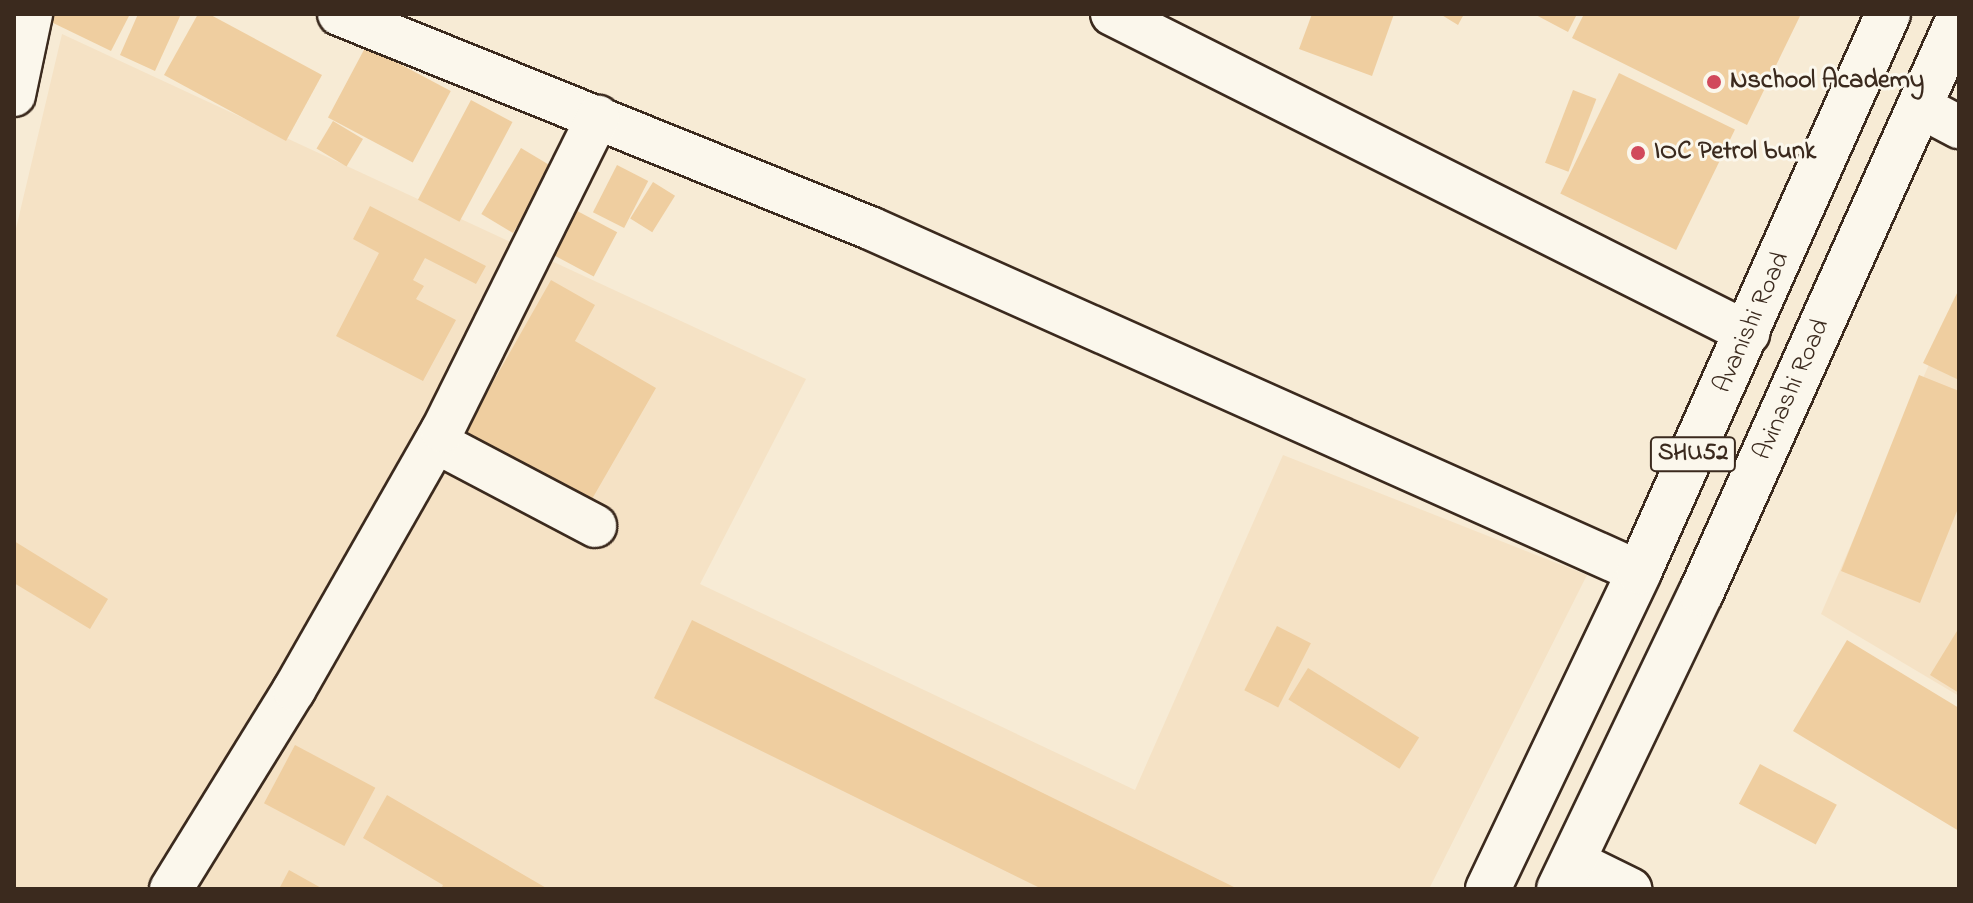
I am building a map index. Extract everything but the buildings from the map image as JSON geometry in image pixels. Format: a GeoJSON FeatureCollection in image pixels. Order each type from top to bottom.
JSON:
{"type":"FeatureCollection","features":[{"type":"Feature","properties":{"kind":"main road","name":"Avanishi Road"},"geometry":{"type":"LineString","coordinates":[[1488,889],[1639,572],[1888,14]]}},
{"type":"Feature","properties":{"kind":"main road","name":"Avinashi Road"},"geometry":{"type":"LineString","coordinates":[[1566,875],[1701,593],[1959,18]]}},
{"type":"Feature","properties":{"kind":"street"},"geometry":{"type":"LineString","coordinates":[[14,95],[31,14]]}},
{"type":"Feature","properties":{"kind":"street"},"geometry":{"type":"LineString","coordinates":[[339,14],[870,228],[1639,572]]}},
{"type":"Feature","properties":{"kind":"street"},"geometry":{"type":"LineString","coordinates":[[1112,14],[1748,333]]}},
{"type":"Feature","properties":{"kind":"street"},"geometry":{"type":"LineString","coordinates":[[1921,107],[1959,127]]}},
{"type":"Feature","properties":{"kind":"street"},"geometry":{"type":"LineString","coordinates":[[171,889],[294,690],[436,442],[598,117]]}},
{"type":"Feature","properties":{"kind":"street"},"geometry":{"type":"LineString","coordinates":[[436,442],[595,526]]}},
{"type":"Feature","properties":{"kind":"street"},"geometry":{"type":"LineString","coordinates":[[1566,875],[1630,889]]}},
{"type":"Feature","properties":{"kind":"shaded area"},"geometry":{"type":"Polygon","coordinates":[[[62,34],[806,379],[700,584],[1135,790],[1283,455],[1587,575],[1429,889],[14,889],[14,237],[62,34]]]}},
{"type":"Feature","properties":{"kind":"shaded area"},"geometry":{"type":"Polygon","coordinates":[[[1959,295],[1959,696],[1821,614],[1959,295]]]}},
{"type":"Feature","properties":{"kind":"place","name":"Nschool Academy"},"geometry":{"type":"Point","coordinates":[1714,82]}},
{"type":"Feature","properties":{"kind":"place","name":"IOC Petrol bunk"},"geometry":{"type":"Point","coordinates":[1638,153]}}]}
